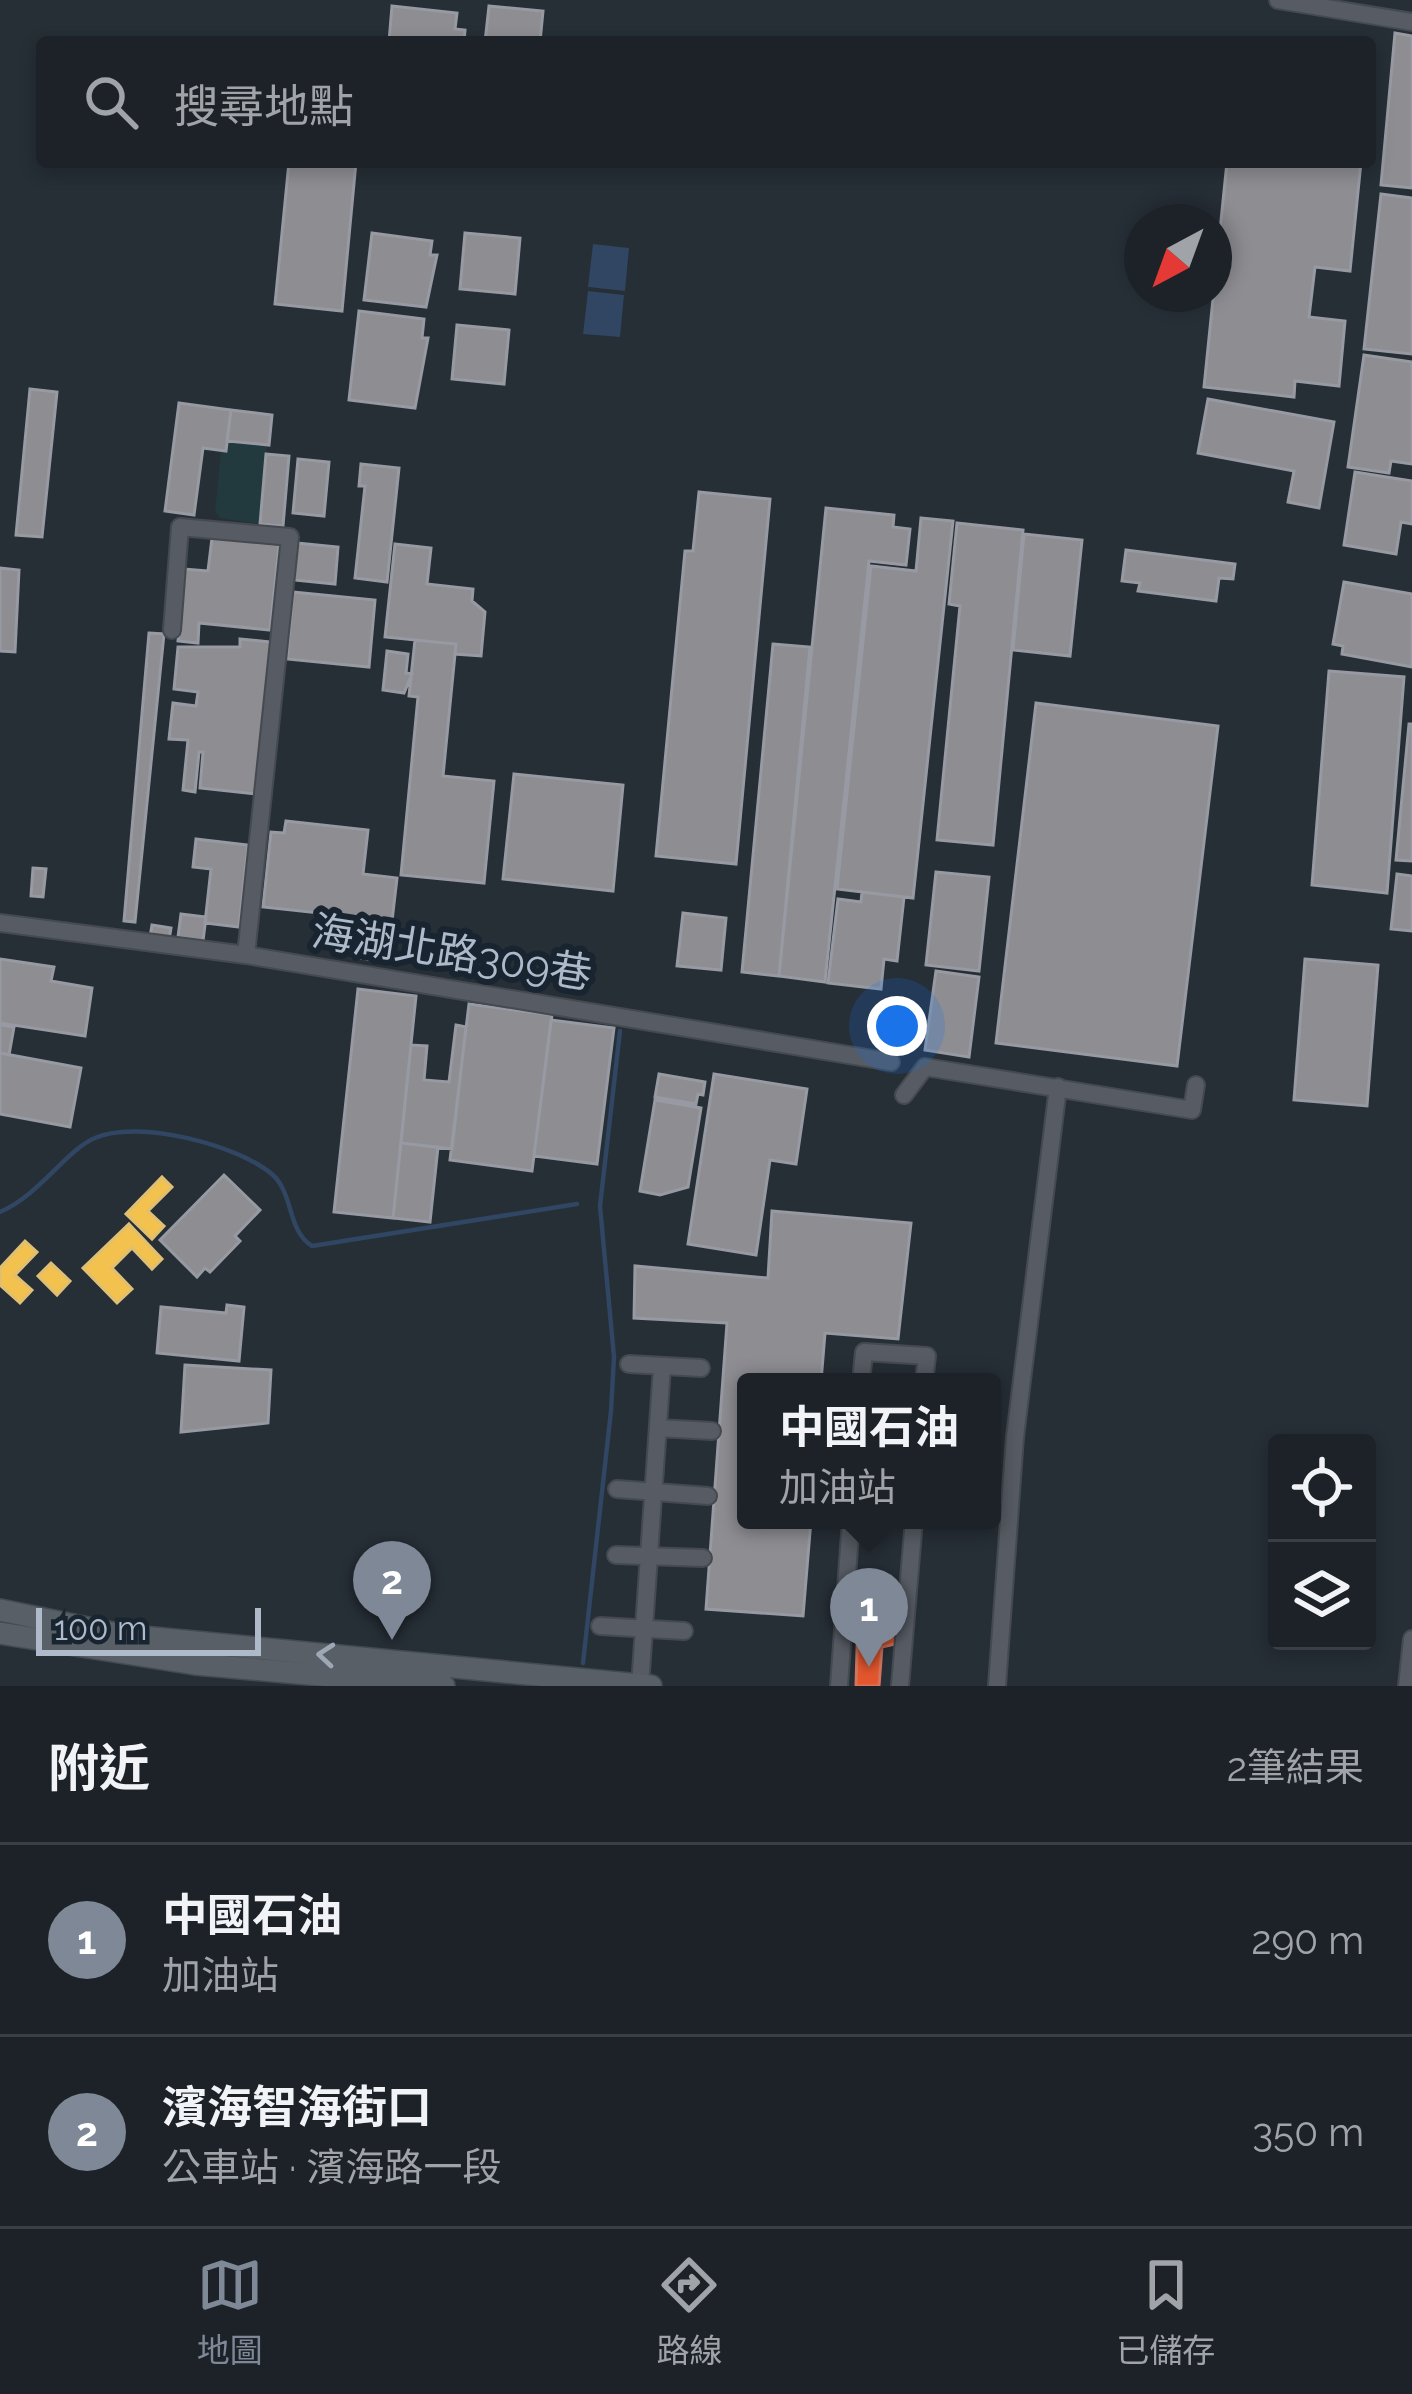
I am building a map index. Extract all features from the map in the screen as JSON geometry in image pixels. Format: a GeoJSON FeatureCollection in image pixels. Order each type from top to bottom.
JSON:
{"type":"FeatureCollection","features":[{"type":"Feature","properties":{"kind":"main road"},"geometry":{"type":"LineString","coordinates":[[0,1610],[212,1655]]}},
{"type":"Feature","properties":{"kind":"main road"},"geometry":{"type":"LineString","coordinates":[[0,1633],[446,1679],[651,1686]]}},
{"type":"Feature","properties":{"kind":"street"},"geometry":{"type":"LineString","coordinates":[[1278,0],[1412,22]]}},
{"type":"Feature","properties":{"kind":"street"},"geometry":{"type":"LineString","coordinates":[[172,630],[180,527],[290,537],[246,956]]}},
{"type":"Feature","properties":{"kind":"street","name":"海湖北路309巷"},"geometry":{"type":"LineString","coordinates":[[0,922],[246,956],[891,1062]]}},
{"type":"Feature","properties":{"kind":"street"},"geometry":{"type":"LineString","coordinates":[[904,1095],[925,1067],[1192,1110],[1196,1085]]}},
{"type":"Feature","properties":{"kind":"street"},"geometry":{"type":"LineString","coordinates":[[998,1686],[1015,1437],[1058,1088]]}},
{"type":"Feature","properties":{"kind":"street"},"geometry":{"type":"LineString","coordinates":[[862,1373],[864,1352],[926,1356],[925,1373]]}},
{"type":"Feature","properties":{"kind":"street"},"geometry":{"type":"LineString","coordinates":[[629,1364],[701,1368]]}},
{"type":"Feature","properties":{"kind":"street"},"geometry":{"type":"LineString","coordinates":[[640,1685],[662,1366]]}},
{"type":"Feature","properties":{"kind":"street"},"geometry":{"type":"LineString","coordinates":[[658,1428],[712,1431]]}},
{"type":"Feature","properties":{"kind":"street"},"geometry":{"type":"LineString","coordinates":[[617,1489],[709,1496]]}},
{"type":"Feature","properties":{"kind":"street"},"geometry":{"type":"LineString","coordinates":[[839,1686],[850,1529]]}},
{"type":"Feature","properties":{"kind":"street"},"geometry":{"type":"LineString","coordinates":[[900,1686],[913,1529]]}},
{"type":"Feature","properties":{"kind":"street"},"geometry":{"type":"LineString","coordinates":[[616,1555],[703,1558]]}},
{"type":"Feature","properties":{"kind":"street"},"geometry":{"type":"LineString","coordinates":[[600,1626],[684,1631]]}},
{"type":"Feature","properties":{"kind":"street"},"geometry":{"type":"LineString","coordinates":[[1407,1686],[1412,1639]]}},
{"type":"Feature","properties":{"kind":"green space"},"geometry":{"type":"Polygon","coordinates":[[[227,441],[267,445],[260,524],[220,518],[215,511],[221,450],[227,441]]]}},
{"type":"Feature","properties":{"kind":"water"},"geometry":{"type":"Polygon","coordinates":[[[593,244],[629,248],[625,291],[588,287],[593,244]]]}},
{"type":"Feature","properties":{"kind":"water"},"geometry":{"type":"Polygon","coordinates":[[[588,291],[624,295],[620,337],[583,334],[588,291]]]}},
{"type":"Feature","properties":{"kind":"building: 住宅"},"geometry":{"type":"Polygon","coordinates":[[[162,1177],[172,1187],[148,1211],[164,1226],[152,1239],[126,1214],[162,1177]]]}},
{"type":"Feature","properties":{"kind":"building: 住宅"},"geometry":{"type":"Polygon","coordinates":[[[129,1224],[162,1259],[152,1269],[132,1248],[112,1268],[132,1289],[117,1303],[83,1268],[129,1224]]]}},
{"type":"Feature","properties":{"kind":"building: 住宅"},"geometry":{"type":"Polygon","coordinates":[[[25,1241],[37,1252],[15,1275],[32,1290],[20,1303],[0,1285],[0,1268],[25,1241]]]}},
{"type":"Feature","properties":{"kind":"building: 住宅"},"geometry":{"type":"Polygon","coordinates":[[[51,1263],[70,1281],[57,1295],[38,1276],[51,1263]]]}},
{"type":"Feature","properties":{"kind":"building: 商業"},"geometry":{"type":"Polygon","coordinates":[[[858,1613],[901,1616],[899,1643],[882,1647],[879,1686],[856,1686],[858,1613]]]}},
{"type":"Feature","properties":{"kind":"building: 工業"},"geometry":{"type":"Polygon","coordinates":[[[392,6],[457,13],[455,29],[465,30],[464,36],[390,36],[392,6]]]}},
{"type":"Feature","properties":{"kind":"building: 工業"},"geometry":{"type":"Polygon","coordinates":[[[489,6],[543,11],[541,36],[486,36],[489,6]]]}},
{"type":"Feature","properties":{"kind":"building: 工業"},"geometry":{"type":"Polygon","coordinates":[[[1395,33],[1412,36],[1412,188],[1381,185],[1395,33]]]}},
{"type":"Feature","properties":{"kind":"building: 工業"},"geometry":{"type":"Polygon","coordinates":[[[288,168],[355,168],[342,311],[275,304],[288,168]]]}},
{"type":"Feature","properties":{"kind":"building: 工業"},"geometry":{"type":"Polygon","coordinates":[[[1226,168],[1360,168],[1350,271],[1315,267],[1309,317],[1345,321],[1339,386],[1295,381],[1294,397],[1204,387],[1212,312],[1232,312],[1232,204],[1223,204],[1226,168]]]}},
{"type":"Feature","properties":{"kind":"building: 工業"},"geometry":{"type":"Polygon","coordinates":[[[1381,194],[1412,198],[1412,354],[1364,349],[1381,194]]]}},
{"type":"Feature","properties":{"kind":"building: 工業"},"geometry":{"type":"Polygon","coordinates":[[[372,233],[432,241],[430,255],[437,255],[426,307],[364,300],[372,233]]]}},
{"type":"Feature","properties":{"kind":"building: 工業"},"geometry":{"type":"Polygon","coordinates":[[[465,233],[520,238],[515,294],[460,289],[465,233]]]}},
{"type":"Feature","properties":{"kind":"building: 工業"},"geometry":{"type":"Polygon","coordinates":[[[359,311],[424,319],[422,338],[428,338],[415,408],[349,400],[359,311]]]}},
{"type":"Feature","properties":{"kind":"building: 工業"},"geometry":{"type":"Polygon","coordinates":[[[457,325],[509,330],[504,384],[452,379],[457,325]]]}},
{"type":"Feature","properties":{"kind":"building: 工業"},"geometry":{"type":"Polygon","coordinates":[[[1364,355],[1412,362],[1412,464],[1391,461],[1389,473],[1348,467],[1364,355]]]}},
{"type":"Feature","properties":{"kind":"building: 工業"},"geometry":{"type":"Polygon","coordinates":[[[30,389],[57,392],[42,537],[16,535],[30,389]]]}},
{"type":"Feature","properties":{"kind":"building: 工業"},"geometry":{"type":"Polygon","coordinates":[[[1208,399],[1334,422],[1319,508],[1288,502],[1294,471],[1198,453],[1208,399]]]}},
{"type":"Feature","properties":{"kind":"building: 工業"},"geometry":{"type":"Polygon","coordinates":[[[179,403],[231,410],[226,451],[203,448],[194,515],[165,511],[179,403]]]}},
{"type":"Feature","properties":{"kind":"building: 工業"},"geometry":{"type":"Polygon","coordinates":[[[231,410],[272,415],[269,445],[227,441],[231,410]]]}},
{"type":"Feature","properties":{"kind":"building: 工業"},"geometry":{"type":"Polygon","coordinates":[[[266,454],[289,456],[283,526],[260,524],[266,454]]]}},
{"type":"Feature","properties":{"kind":"building: 工業"},"geometry":{"type":"Polygon","coordinates":[[[298,459],[329,462],[324,516],[293,513],[298,459]]]}},
{"type":"Feature","properties":{"kind":"building: 工業"},"geometry":{"type":"Polygon","coordinates":[[[361,464],[399,468],[387,582],[355,578],[365,486],[359,486],[361,464]]]}},
{"type":"Feature","properties":{"kind":"building: 工業"},"geometry":{"type":"Polygon","coordinates":[[[1355,472],[1412,481],[1412,524],[1401,522],[1396,554],[1344,545],[1355,472]]]}},
{"type":"Feature","properties":{"kind":"building: 工業"},"geometry":{"type":"Polygon","coordinates":[[[699,492],[770,499],[736,864],[656,856],[685,551],[693,551],[699,492]]]}},
{"type":"Feature","properties":{"kind":"building: 工業"},"geometry":{"type":"Polygon","coordinates":[[[826,508],[894,515],[893,527],[910,529],[906,565],[869,561],[825,982],[779,976],[826,508]]]}},
{"type":"Feature","properties":{"kind":"building: 工業"},"geometry":{"type":"Polygon","coordinates":[[[921,518],[953,521],[913,898],[837,889],[871,566],[916,571],[921,518]]]}},
{"type":"Feature","properties":{"kind":"building: 工業"},"geometry":{"type":"Polygon","coordinates":[[[957,523],[1023,530],[993,845],[937,840],[960,606],[949,604],[957,523]]]}},
{"type":"Feature","properties":{"kind":"building: 工業"},"geometry":{"type":"Polygon","coordinates":[[[1024,534],[1082,540],[1070,656],[1013,650],[1024,534]]]}},
{"type":"Feature","properties":{"kind":"building: 工業"},"geometry":{"type":"Polygon","coordinates":[[[212,538],[279,545],[270,630],[199,623],[198,643],[178,641],[185,569],[208,571],[212,538]]]}},
{"type":"Feature","properties":{"kind":"building: 工業"},"geometry":{"type":"Polygon","coordinates":[[[297,543],[338,547],[335,584],[294,580],[297,543]]]}},
{"type":"Feature","properties":{"kind":"building: 工業"},"geometry":{"type":"Polygon","coordinates":[[[395,544],[431,548],[427,584],[473,589],[472,601],[485,612],[481,656],[455,654],[456,644],[385,637],[395,544]]]}},
{"type":"Feature","properties":{"kind":"building: 工業"},"geometry":{"type":"Polygon","coordinates":[[[1126,550],[1235,564],[1233,579],[1219,578],[1216,601],[1138,591],[1140,583],[1122,581],[1126,550]]]}},
{"type":"Feature","properties":{"kind":"building: 工業"},"geometry":{"type":"Polygon","coordinates":[[[0,568],[19,570],[15,652],[0,651],[0,568]]]}},
{"type":"Feature","properties":{"kind":"building: 工業"},"geometry":{"type":"Polygon","coordinates":[[[1344,582],[1412,594],[1412,667],[1342,654],[1343,646],[1333,644],[1344,582]]]}},
{"type":"Feature","properties":{"kind":"building: 工業"},"geometry":{"type":"Polygon","coordinates":[[[293,592],[375,600],[369,667],[287,659],[293,592]]]}},
{"type":"Feature","properties":{"kind":"building: 工業"},"geometry":{"type":"Polygon","coordinates":[[[149,633],[164,634],[135,922],[124,921],[149,633]]]}},
{"type":"Feature","properties":{"kind":"building: 工業"},"geometry":{"type":"Polygon","coordinates":[[[240,639],[271,642],[256,794],[200,788],[203,752],[199,752],[195,792],[183,790],[188,740],[169,739],[173,703],[196,706],[198,692],[174,689],[178,647],[240,647],[240,639]]]}},
{"type":"Feature","properties":{"kind":"building: 工業"},"geometry":{"type":"Polygon","coordinates":[[[415,640],[456,644],[443,776],[494,781],[484,883],[401,875],[418,697],[409,696],[415,640]]]}},
{"type":"Feature","properties":{"kind":"building: 工業"},"geometry":{"type":"Polygon","coordinates":[[[773,644],[810,647],[779,976],[742,972],[773,644]]]}},
{"type":"Feature","properties":{"kind":"building: 工業"},"geometry":{"type":"Polygon","coordinates":[[[387,651],[408,654],[406,673],[412,674],[404,693],[383,690],[387,651]]]}},
{"type":"Feature","properties":{"kind":"building: 工業"},"geometry":{"type":"Polygon","coordinates":[[[1329,671],[1404,677],[1387,893],[1312,885],[1329,671]]]}},
{"type":"Feature","properties":{"kind":"building: 工業"},"geometry":{"type":"Polygon","coordinates":[[[1036,703],[1218,726],[1177,1066],[996,1043],[1036,703]]]}},
{"type":"Feature","properties":{"kind":"building: 工業"},"geometry":{"type":"Polygon","coordinates":[[[1412,724],[1412,861],[1396,860],[1412,724]]]}},
{"type":"Feature","properties":{"kind":"building: 工業"},"geometry":{"type":"Polygon","coordinates":[[[514,774],[623,785],[613,891],[503,879],[514,774]]]}},
{"type":"Feature","properties":{"kind":"building: 工業"},"geometry":{"type":"Polygon","coordinates":[[[286,821],[368,830],[363,874],[397,878],[392,921],[371,919],[367,959],[352,957],[357,917],[263,907],[271,832],[284,833],[286,821]]]}},
{"type":"Feature","properties":{"kind":"building: 工業"},"geometry":{"type":"Polygon","coordinates":[[[196,839],[248,845],[239,927],[205,923],[211,869],[193,867],[196,839]]]}},
{"type":"Feature","properties":{"kind":"building: 工業"},"geometry":{"type":"Polygon","coordinates":[[[33,868],[46,869],[43,897],[31,896],[33,868]]]}},
{"type":"Feature","properties":{"kind":"building: 工業"},"geometry":{"type":"Polygon","coordinates":[[[936,872],[989,877],[979,971],[926,965],[936,872]]]}},
{"type":"Feature","properties":{"kind":"building: 工業"},"geometry":{"type":"Polygon","coordinates":[[[1397,874],[1412,876],[1412,931],[1391,929],[1397,874]]]}},
{"type":"Feature","properties":{"kind":"building: 工業"},"geometry":{"type":"Polygon","coordinates":[[[862,892],[904,897],[897,961],[884,959],[881,989],[828,983],[838,899],[861,902],[862,892]]]}},
{"type":"Feature","properties":{"kind":"building: 工業"},"geometry":{"type":"Polygon","coordinates":[[[683,913],[726,918],[721,970],[677,966],[683,913]]]}},
{"type":"Feature","properties":{"kind":"building: 工業"},"geometry":{"type":"Polygon","coordinates":[[[181,914],[206,917],[203,941],[178,937],[181,914]]]}},
{"type":"Feature","properties":{"kind":"building: 工業"},"geometry":{"type":"Polygon","coordinates":[[[152,925],[171,928],[169,940],[150,937],[152,925]]]}},
{"type":"Feature","properties":{"kind":"building: 工業"},"geometry":{"type":"Polygon","coordinates":[[[0,959],[54,967],[51,981],[92,988],[85,1036],[0,1023],[0,959]]]}},
{"type":"Feature","properties":{"kind":"building: 工業"},"geometry":{"type":"Polygon","coordinates":[[[1305,959],[1378,965],[1367,1106],[1294,1100],[1305,959]]]}},
{"type":"Feature","properties":{"kind":"building: 工業"},"geometry":{"type":"Polygon","coordinates":[[[936,971],[979,977],[969,1057],[925,1050],[936,971]]]}},
{"type":"Feature","properties":{"kind":"building: 工業"},"geometry":{"type":"Polygon","coordinates":[[[358,989],[416,996],[393,1218],[334,1212],[358,989]]]}},
{"type":"Feature","properties":{"kind":"building: 工業"},"geometry":{"type":"Polygon","coordinates":[[[469,1004],[552,1015],[532,1171],[450,1160],[469,1004]]]}},
{"type":"Feature","properties":{"kind":"building: 工業"},"geometry":{"type":"Polygon","coordinates":[[[551,1020],[614,1028],[597,1164],[534,1156],[551,1020]]]}},
{"type":"Feature","properties":{"kind":"building: 工業"},"geometry":{"type":"Polygon","coordinates":[[[0,1025],[14,1027],[9,1055],[0,1053],[0,1025]]]}},
{"type":"Feature","properties":{"kind":"building: 工業"},"geometry":{"type":"Polygon","coordinates":[[[456,1025],[466,1027],[452,1149],[401,1143],[411,1045],[427,1046],[424,1080],[449,1082],[456,1025]]]}},
{"type":"Feature","properties":{"kind":"building: 工業"},"geometry":{"type":"Polygon","coordinates":[[[0,1053],[81,1068],[70,1127],[0,1114],[0,1053]]]}},
{"type":"Feature","properties":{"kind":"building: 工業"},"geometry":{"type":"Polygon","coordinates":[[[659,1074],[705,1082],[703,1095],[698,1094],[696,1104],[655,1097],[659,1074]]]}},
{"type":"Feature","properties":{"kind":"building: 工業"},"geometry":{"type":"Polygon","coordinates":[[[714,1074],[807,1089],[796,1164],[770,1160],[756,1255],[688,1244],[714,1074]]]}},
{"type":"Feature","properties":{"kind":"building: 工業"},"geometry":{"type":"Polygon","coordinates":[[[655,1100],[701,1108],[688,1187],[660,1195],[640,1191],[655,1100]]]}},
{"type":"Feature","properties":{"kind":"building: 工業"},"geometry":{"type":"Polygon","coordinates":[[[401,1143],[438,1147],[430,1222],[393,1218],[401,1143]]]}},
{"type":"Feature","properties":{"kind":"building: 工業"},"geometry":{"type":"Polygon","coordinates":[[[224,1175],[260,1210],[235,1236],[240,1241],[210,1272],[205,1268],[197,1277],[160,1240],[224,1175]]]}},
{"type":"Feature","properties":{"kind":"building: 工業"},"geometry":{"type":"Polygon","coordinates":[[[772,1211],[911,1223],[898,1339],[825,1333],[822,1373],[737,1373],[737,1529],[810,1529],[803,1616],[706,1609],[727,1323],[634,1318],[635,1266],[768,1278],[772,1211]]]}},
{"type":"Feature","properties":{"kind":"building: 工業"},"geometry":{"type":"Polygon","coordinates":[[[227,1305],[244,1307],[239,1361],[157,1353],[161,1307],[226,1313],[227,1305]]]}},
{"type":"Feature","properties":{"kind":"building: 工業"},"geometry":{"type":"Polygon","coordinates":[[[185,1365],[271,1370],[268,1423],[181,1432],[185,1365]]]}},
{"type":"Feature","properties":{"kind":"waterway"},"geometry":{"type":"LineString","coordinates":[[583,1663],[611,1411],[614,1357],[600,1206],[620,1031]]}},
{"type":"Feature","properties":{"kind":"waterway"},"geometry":{"type":"LineString","coordinates":[[0,1212],[28,1195],[84,1144],[114,1133],[136,1132],[187,1138],[257,1164],[280,1183],[298,1231],[312,1246],[577,1204]]}},
{"type":"Feature","properties":{"kind":"place","name":"濱海智海街口"},"geometry":{"type":"Point","coordinates":[392,1640]}},
{"type":"Feature","properties":{"kind":"place","name":"中國石油"},"geometry":{"type":"Point","coordinates":[869,1667]}}]}
